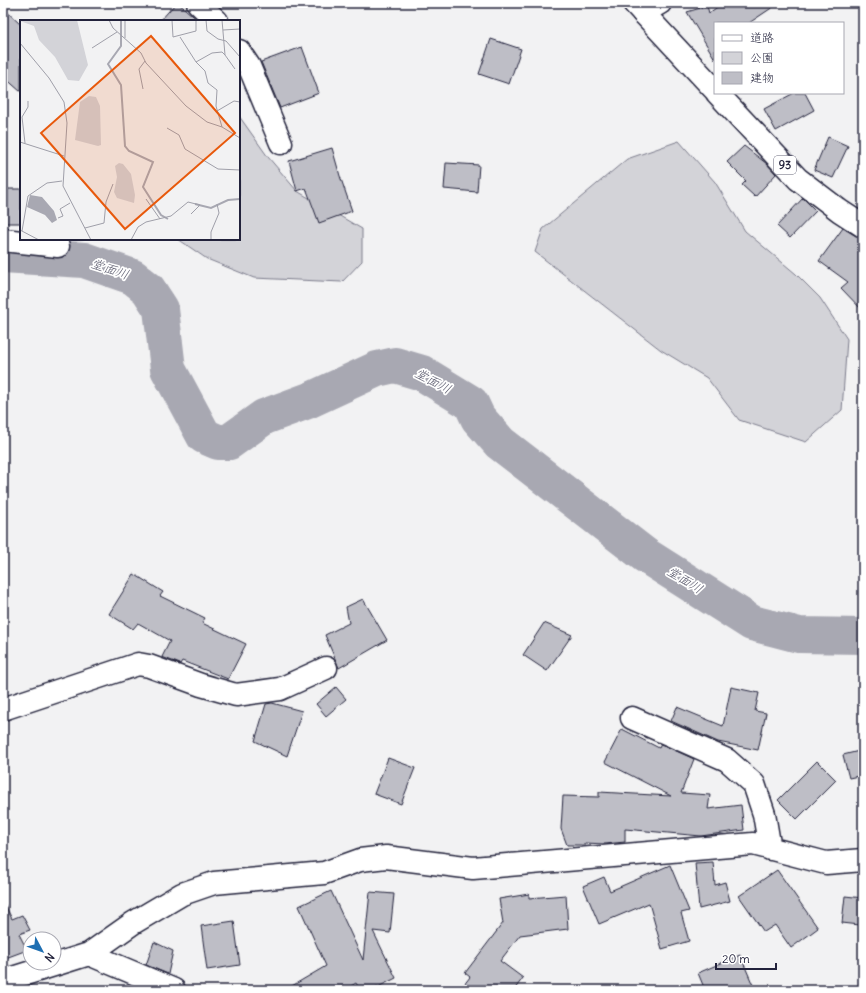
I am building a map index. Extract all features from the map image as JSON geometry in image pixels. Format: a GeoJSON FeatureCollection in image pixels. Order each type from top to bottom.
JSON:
{"type":"FeatureCollection","features":[{"type":"Feature","properties":{"kind":"street"},"geometry":{"type":"LineString","coordinates":[[198,3],[216,20]]}},
{"type":"Feature","properties":{"kind":"street"},"geometry":{"type":"LineString","coordinates":[[646,6],[714,89]]}},
{"type":"Feature","properties":{"kind":"street"},"geometry":{"type":"LineString","coordinates":[[240,52],[249,66],[281,143]]}},
{"type":"Feature","properties":{"kind":"street","name":"93"},"geometry":{"type":"LineString","coordinates":[[718,94],[798,179],[840,211],[863,226]]}},
{"type":"Feature","properties":{"kind":"street"},"geometry":{"type":"LineString","coordinates":[[3,240],[58,246]]}},
{"type":"Feature","properties":{"kind":"street"},"geometry":{"type":"LineString","coordinates":[[3,709],[138,664],[150,666],[201,685],[236,695],[280,689],[326,668]]}},
{"type":"Feature","properties":{"kind":"street"},"geometry":{"type":"LineString","coordinates":[[632,718],[727,760],[754,784],[764,814],[770,849]]}},
{"type":"Feature","properties":{"kind":"street"},"geometry":{"type":"LineString","coordinates":[[3,980],[89,954],[133,923],[182,894],[214,883],[324,873],[360,860],[386,857],[473,868],[753,844],[826,863],[863,860]]}},
{"type":"Feature","properties":{"kind":"street"},"geometry":{"type":"LineString","coordinates":[[89,954],[174,990]]}},
{"type":"Feature","properties":{"kind":"green space"},"geometry":{"type":"Polygon","coordinates":[[[240,117],[268,157],[297,191],[362,229],[362,261],[342,282],[254,278],[207,259],[179,240],[240,240],[240,117]]]}},
{"type":"Feature","properties":{"kind":"green space"},"geometry":{"type":"Polygon","coordinates":[[[679,141],[715,182],[745,231],[796,274],[820,298],[847,339],[842,410],[806,442],[739,420],[707,378],[661,350],[535,252],[543,229],[627,159],[679,141]]]}},
{"type":"Feature","properties":{"kind":"building"},"geometry":{"type":"Polygon","coordinates":[[[176,3],[178,3],[198,20],[161,20],[176,3]]]}},
{"type":"Feature","properties":{"kind":"building"},"geometry":{"type":"Polygon","coordinates":[[[723,3],[779,3],[750,22],[714,22],[714,57],[687,12],[707,6],[709,13],[723,3]]]}},
{"type":"Feature","properties":{"kind":"building"},"geometry":{"type":"Polygon","coordinates":[[[3,8],[20,24],[20,91],[3,76],[3,8]]]}},
{"type":"Feature","properties":{"kind":"building"},"geometry":{"type":"Polygon","coordinates":[[[491,39],[521,49],[509,84],[479,74],[491,39]]]}},
{"type":"Feature","properties":{"kind":"building"},"geometry":{"type":"Polygon","coordinates":[[[302,47],[319,93],[280,108],[261,62],[302,47]]]}},
{"type":"Feature","properties":{"kind":"building"},"geometry":{"type":"Polygon","coordinates":[[[792,94],[806,94],[814,110],[776,131],[764,109],[792,94]]]}},
{"type":"Feature","properties":{"kind":"building"},"geometry":{"type":"Polygon","coordinates":[[[828,137],[848,146],[833,178],[814,170],[828,137]]]}},
{"type":"Feature","properties":{"kind":"building"},"geometry":{"type":"Polygon","coordinates":[[[744,146],[767,164],[776,174],[755,197],[742,185],[746,181],[727,162],[744,146]]]}},
{"type":"Feature","properties":{"kind":"building"},"geometry":{"type":"Polygon","coordinates":[[[332,148],[352,211],[319,223],[306,188],[297,191],[289,161],[332,148]]]}},
{"type":"Feature","properties":{"kind":"building"},"geometry":{"type":"Polygon","coordinates":[[[446,163],[479,165],[477,192],[444,189],[446,163]]]}},
{"type":"Feature","properties":{"kind":"building"},"geometry":{"type":"Polygon","coordinates":[[[3,189],[20,189],[20,223],[3,223],[3,189]]]}},
{"type":"Feature","properties":{"kind":"building"},"geometry":{"type":"Polygon","coordinates":[[[803,198],[816,211],[790,238],[777,226],[803,198]]]}},
{"type":"Feature","properties":{"kind":"building"},"geometry":{"type":"Polygon","coordinates":[[[843,228],[856,236],[863,238],[863,311],[841,288],[848,282],[819,261],[843,228]]]}},
{"type":"Feature","properties":{"kind":"building"},"geometry":{"type":"Polygon","coordinates":[[[134,574],[163,592],[160,596],[205,618],[202,623],[246,644],[228,679],[182,661],[180,664],[162,657],[170,641],[138,623],[133,629],[109,614],[134,574]]]}},
{"type":"Feature","properties":{"kind":"building"},"geometry":{"type":"Polygon","coordinates":[[[363,599],[387,640],[339,668],[325,635],[349,623],[346,607],[363,599]]]}},
{"type":"Feature","properties":{"kind":"building"},"geometry":{"type":"Polygon","coordinates":[[[544,623],[572,635],[547,671],[523,655],[544,623]]]}},
{"type":"Feature","properties":{"kind":"building"},"geometry":{"type":"Polygon","coordinates":[[[336,687],[346,699],[326,716],[316,704],[336,687]]]}},
{"type":"Feature","properties":{"kind":"building"},"geometry":{"type":"Polygon","coordinates":[[[731,687],[759,693],[755,711],[766,713],[758,750],[718,742],[671,721],[677,707],[723,726],[731,687]]]}},
{"type":"Feature","properties":{"kind":"building"},"geometry":{"type":"Polygon","coordinates":[[[272,703],[302,711],[287,756],[255,741],[266,704],[272,703]]]}},
{"type":"Feature","properties":{"kind":"building"},"geometry":{"type":"Polygon","coordinates":[[[622,729],[659,748],[661,744],[694,759],[681,793],[710,795],[708,809],[741,805],[744,830],[701,836],[625,829],[625,842],[567,845],[561,829],[563,796],[599,797],[599,792],[671,796],[605,762],[622,729]]]}},
{"type":"Feature","properties":{"kind":"building"},"geometry":{"type":"Polygon","coordinates":[[[863,750],[863,775],[849,778],[843,755],[863,750]]]}},
{"type":"Feature","properties":{"kind":"building"},"geometry":{"type":"Polygon","coordinates":[[[388,758],[415,768],[401,804],[374,794],[388,758]]]}},
{"type":"Feature","properties":{"kind":"building"},"geometry":{"type":"Polygon","coordinates":[[[817,761],[836,780],[797,819],[778,800],[817,761]]]}},
{"type":"Feature","properties":{"kind":"building"},"geometry":{"type":"Polygon","coordinates":[[[713,862],[715,885],[725,882],[730,901],[699,909],[695,863],[713,862]]]}},
{"type":"Feature","properties":{"kind":"building"},"geometry":{"type":"Polygon","coordinates":[[[670,865],[689,911],[681,913],[689,941],[662,949],[649,903],[599,924],[583,886],[604,877],[610,891],[670,865]]]}},
{"type":"Feature","properties":{"kind":"building"},"geometry":{"type":"Polygon","coordinates":[[[777,870],[818,928],[791,948],[775,925],[764,932],[739,896],[777,870]]]}},
{"type":"Feature","properties":{"kind":"building"},"geometry":{"type":"Polygon","coordinates":[[[331,891],[363,960],[370,892],[394,894],[390,933],[373,931],[396,978],[376,988],[377,990],[360,990],[356,983],[344,990],[285,990],[326,966],[299,906],[331,891]]]}},
{"type":"Feature","properties":{"kind":"building"},"geometry":{"type":"Polygon","coordinates":[[[529,894],[529,898],[566,895],[568,929],[520,935],[500,961],[523,978],[514,990],[460,990],[470,977],[465,973],[503,923],[499,899],[529,894]]]}},
{"type":"Feature","properties":{"kind":"building"},"geometry":{"type":"Polygon","coordinates":[[[845,896],[863,898],[860,925],[842,923],[845,896]]]}},
{"type":"Feature","properties":{"kind":"building"},"geometry":{"type":"Polygon","coordinates":[[[3,901],[12,919],[22,915],[30,930],[22,931],[22,933],[19,934],[22,940],[22,952],[3,959],[3,901]]]}},
{"type":"Feature","properties":{"kind":"building"},"geometry":{"type":"Polygon","coordinates":[[[234,921],[240,965],[207,970],[201,926],[234,921]]]}},
{"type":"Feature","properties":{"kind":"building"},"geometry":{"type":"Polygon","coordinates":[[[154,942],[173,951],[168,974],[146,965],[154,942]]]}},
{"type":"Feature","properties":{"kind":"building"},"geometry":{"type":"Polygon","coordinates":[[[740,955],[755,990],[705,990],[698,973],[740,955]]]}},
{"type":"Feature","properties":{"kind":"waterway","name":"堂面川"},"geometry":{"type":"LineString","coordinates":[[3,255],[84,260],[133,277],[148,289],[161,309],[168,369],[204,436],[218,442],[229,442],[264,417],[310,400],[377,369],[395,365],[422,373],[471,403],[478,418],[500,443],[645,555],[752,623],[799,635],[863,636]]}}]}
